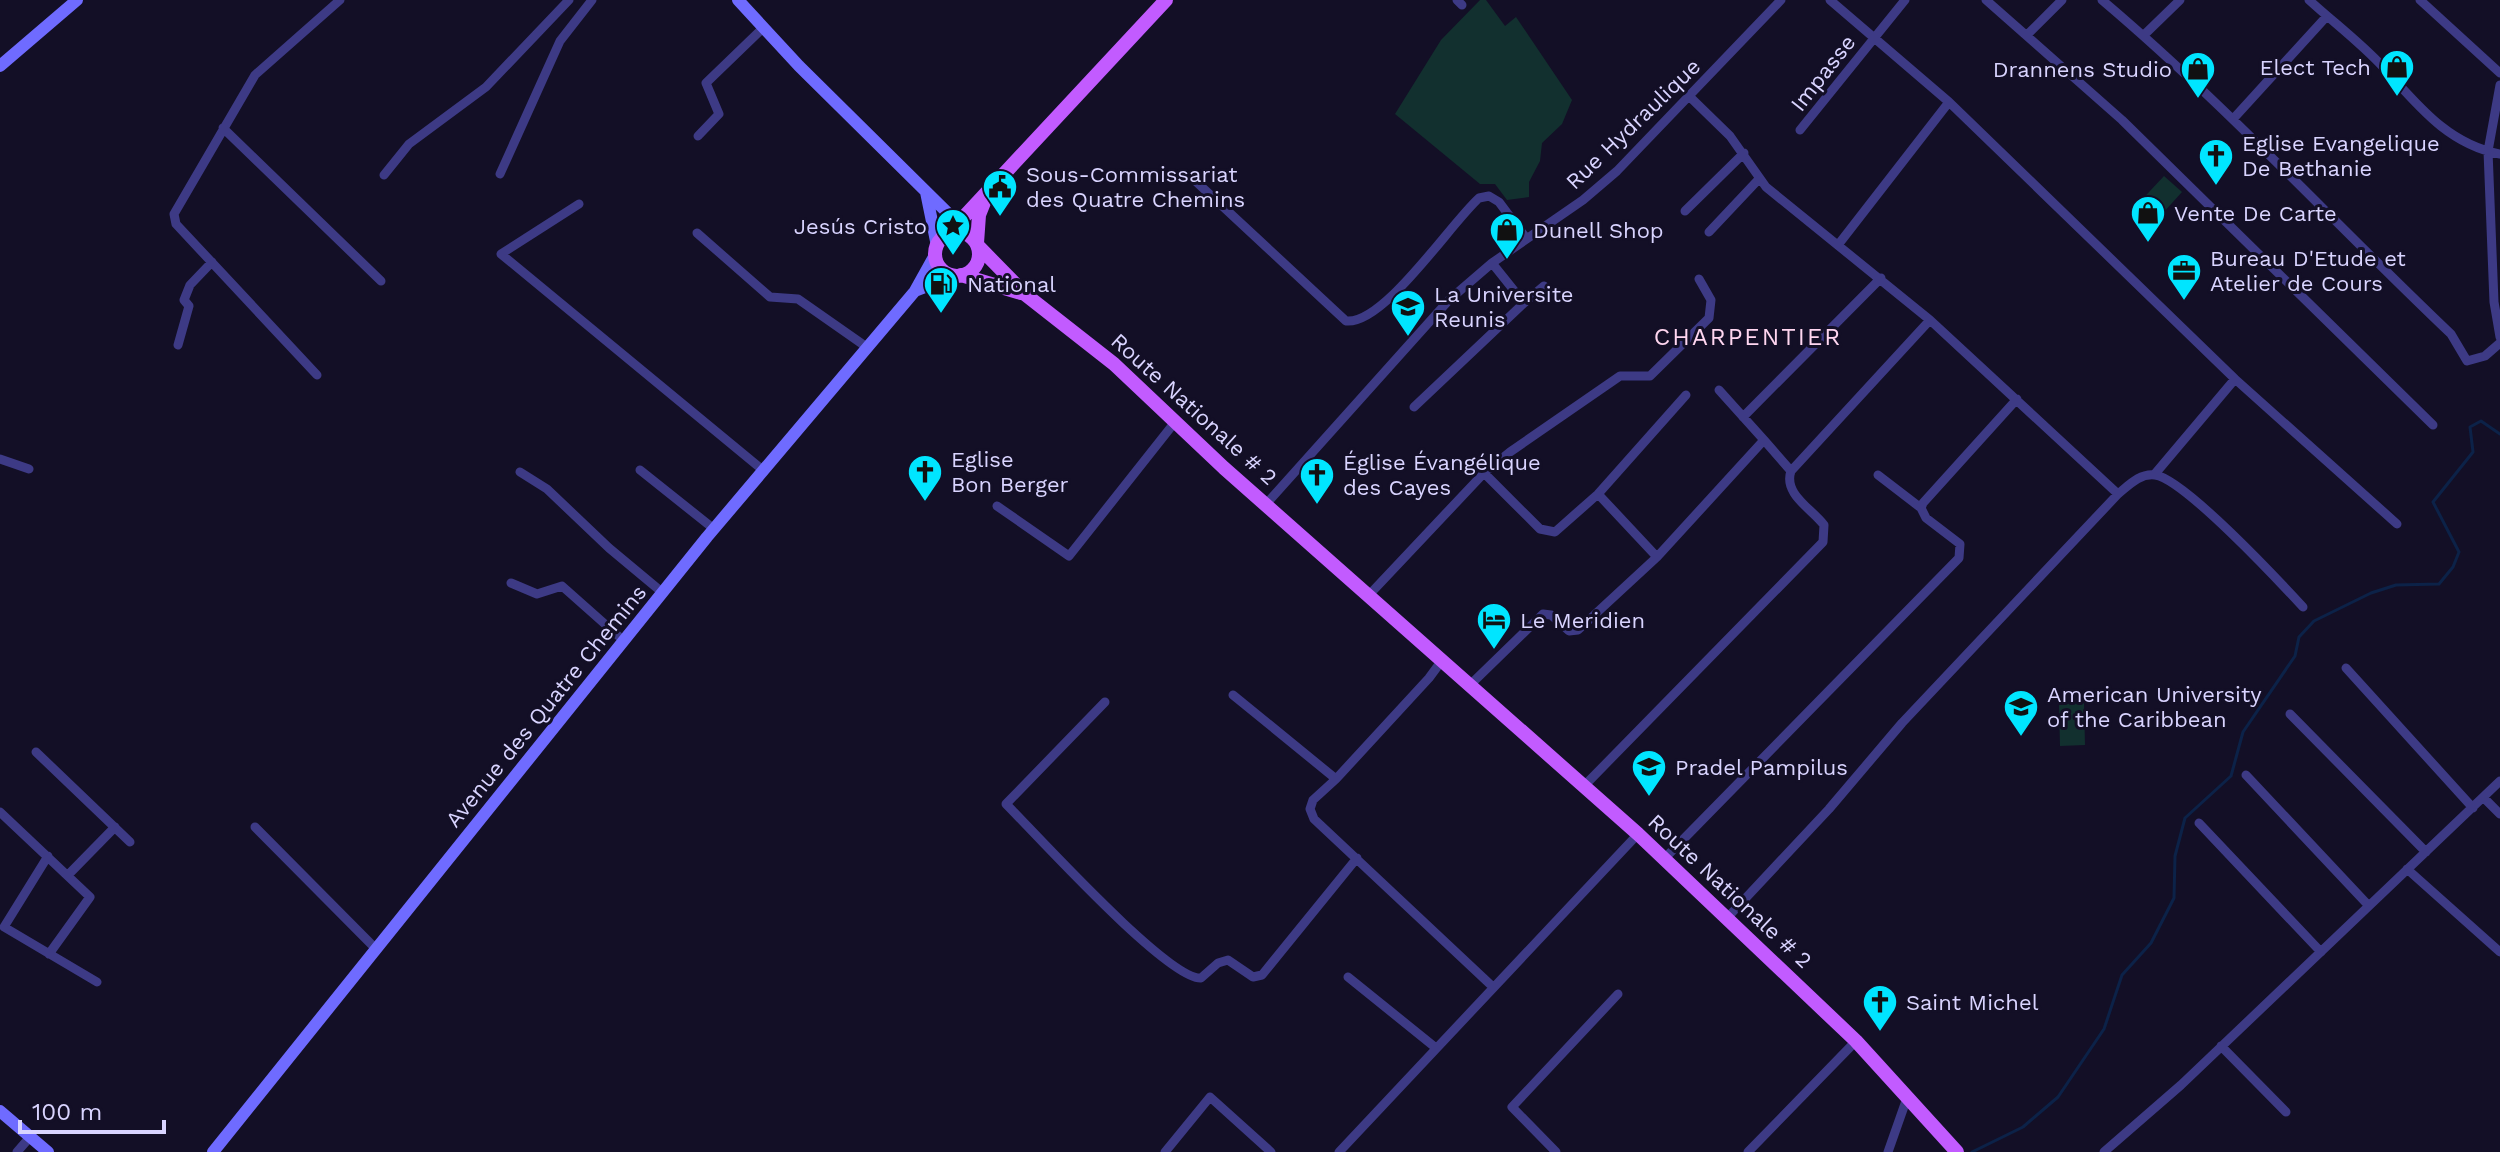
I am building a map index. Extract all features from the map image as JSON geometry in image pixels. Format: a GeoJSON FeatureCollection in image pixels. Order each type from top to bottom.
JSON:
{"type":"FeatureCollection","features":[{"type":"Feature","properties":{"kind":"main road"},"geometry":{"type":"LineString","coordinates":[[0,66],[77,0]]}},
{"type":"Feature","properties":{"kind":"main road"},"geometry":{"type":"LineString","coordinates":[[738,0],[959,222],[976,243]]}},
{"type":"Feature","properties":{"kind":"main road"},"geometry":{"type":"LineString","coordinates":[[936,250],[990,187],[1166,0]]}},
{"type":"Feature","properties":{"kind":"main road"},"geometry":{"type":"LineString","coordinates":[[926,189],[936,250],[943,270],[958,275],[974,268],[979,215],[990,187]]}},
{"type":"Feature","properties":{"kind":"main road"},"geometry":{"type":"LineString","coordinates":[[948,234],[961,232],[976,243]]}},
{"type":"Feature","properties":{"kind":"main road","name":"Route Nationale # 2"},"geometry":{"type":"LineString","coordinates":[[976,243],[1026,295],[1114,364],[1728,917],[1856,1041],[1957,1152]]}},
{"type":"Feature","properties":{"kind":"main road","name":"Avenue des Quatre Chemins"},"geometry":{"type":"LineString","coordinates":[[213,1152],[714,529],[915,291],[936,250]]}},
{"type":"Feature","properties":{"kind":"main road","name":"Route Nationale # 2"},"geometry":{"type":"LineString","coordinates":[[958,275],[1026,295]]}},
{"type":"Feature","properties":{"kind":"main road","name":"Avenue des Quatre Chemins"},"geometry":{"type":"LineString","coordinates":[[915,291],[958,275]]}},
{"type":"Feature","properties":{"kind":"main road"},"geometry":{"type":"LineString","coordinates":[[0,1111],[48,1152]]}},
{"type":"Feature","properties":{"kind":"street"},"geometry":{"type":"LineString","coordinates":[[317,375],[176,224],[174,214],[255,75],[340,0]]}},
{"type":"Feature","properties":{"kind":"street"},"geometry":{"type":"LineString","coordinates":[[384,175],[409,144],[486,87],[569,0]]}},
{"type":"Feature","properties":{"kind":"street"},"geometry":{"type":"LineString","coordinates":[[500,174],[560,41],[592,0]]}},
{"type":"Feature","properties":{"kind":"street","name":"Rue Hydraulique"},"geometry":{"type":"LineString","coordinates":[[1267,503],[1439,311],[1492,263],[1583,200],[1690,97],[1781,0]]}},
{"type":"Feature","properties":{"kind":"street"},"geometry":{"type":"LineString","coordinates":[[1830,0],[1949,102],[2235,379],[2397,524]]}},
{"type":"Feature","properties":{"kind":"street","name":"Impasse"},"geometry":{"type":"LineString","coordinates":[[1800,130],[1905,0]]}},
{"type":"Feature","properties":{"kind":"street"},"geometry":{"type":"LineString","coordinates":[[1986,0],[2122,120],[2433,425]]}},
{"type":"Feature","properties":{"kind":"street"},"geometry":{"type":"LineString","coordinates":[[2027,35],[2062,0]]}},
{"type":"Feature","properties":{"kind":"street"},"geometry":{"type":"LineString","coordinates":[[2102,0],[2234,118],[2292,181],[2451,334],[2467,361],[2485,356],[2500,340],[2494,302],[2488,151],[2500,85]]}},
{"type":"Feature","properties":{"kind":"street"},"geometry":{"type":"LineString","coordinates":[[2144,35],[2180,0]]}},
{"type":"Feature","properties":{"kind":"street"},"geometry":{"type":"LineString","coordinates":[[2309,0],[2381,65],[2412,103],[2442,128],[2500,154]]}},
{"type":"Feature","properties":{"kind":"street"},"geometry":{"type":"LineString","coordinates":[[2420,0],[2500,73]]}},
{"type":"Feature","properties":{"kind":"street"},"geometry":{"type":"LineString","coordinates":[[2234,118],[2327,16]]}},
{"type":"Feature","properties":{"kind":"street"},"geometry":{"type":"LineString","coordinates":[[698,136],[719,114],[706,83],[763,28]]}},
{"type":"Feature","properties":{"kind":"street"},"geometry":{"type":"LineString","coordinates":[[1690,97],[1744,153],[1758,180],[1930,320],[2118,494]]}},
{"type":"Feature","properties":{"kind":"street"},"geometry":{"type":"LineString","coordinates":[[1838,245],[1949,102]]}},
{"type":"Feature","properties":{"kind":"street"},"geometry":{"type":"LineString","coordinates":[[223,128],[381,281]]}},
{"type":"Feature","properties":{"kind":"street"},"geometry":{"type":"LineString","coordinates":[[1685,211],[1744,153]]}},
{"type":"Feature","properties":{"kind":"street"},"geometry":{"type":"LineString","coordinates":[[1190,176],[1346,321],[1362,320],[1400,286],[1479,198],[1489,196],[1499,202],[1526,238]]}},
{"type":"Feature","properties":{"kind":"street"},"geometry":{"type":"LineString","coordinates":[[1709,232],[1758,180]]}},
{"type":"Feature","properties":{"kind":"street"},"geometry":{"type":"LineString","coordinates":[[579,204],[501,254],[764,471]]}},
{"type":"Feature","properties":{"kind":"street"},"geometry":{"type":"LineString","coordinates":[[697,233],[770,297],[798,299],[868,348]]}},
{"type":"Feature","properties":{"kind":"street"},"geometry":{"type":"LineString","coordinates":[[178,345],[189,306],[184,300],[190,285],[212,262]]}},
{"type":"Feature","properties":{"kind":"street"},"geometry":{"type":"LineString","coordinates":[[1492,263],[1524,303]]}},
{"type":"Feature","properties":{"kind":"street"},"geometry":{"type":"LineString","coordinates":[[1743,417],[1881,278]]}},
{"type":"Feature","properties":{"kind":"street"},"geometry":{"type":"LineString","coordinates":[[1369,595],[1484,473],[1620,376],[1650,376],[1709,318],[1711,300],[1699,279]]}},
{"type":"Feature","properties":{"kind":"street"},"geometry":{"type":"LineString","coordinates":[[1414,407],[1544,286]]}},
{"type":"Feature","properties":{"kind":"street"},"geometry":{"type":"LineString","coordinates":[[1585,785],[1823,542],[1824,525],[1794,493],[1789,478],[1791,471],[1930,320]]}},
{"type":"Feature","properties":{"kind":"street"},"geometry":{"type":"LineString","coordinates":[[2154,475],[2235,379]]}},
{"type":"Feature","properties":{"kind":"street"},"geometry":{"type":"LineString","coordinates":[[1719,390],[1791,471]]}},
{"type":"Feature","properties":{"kind":"street"},"geometry":{"type":"LineString","coordinates":[[1484,473],[1544,532],[1559,529],[1598,494],[1686,395]]}},
{"type":"Feature","properties":{"kind":"street"},"geometry":{"type":"LineString","coordinates":[[1921,508],[2017,399]]}},
{"type":"Feature","properties":{"kind":"street"},"geometry":{"type":"LineString","coordinates":[[997,506],[1069,556],[1175,422]]}},
{"type":"Feature","properties":{"kind":"street"},"geometry":{"type":"LineString","coordinates":[[1471,684],[1539,616],[1551,615],[1569,631],[1578,630],[1657,557],[1764,440]]}},
{"type":"Feature","properties":{"kind":"street"},"geometry":{"type":"LineString","coordinates":[[0,459],[29,469]]}},
{"type":"Feature","properties":{"kind":"street"},"geometry":{"type":"LineString","coordinates":[[640,470],[714,529]]}},
{"type":"Feature","properties":{"kind":"street"},"geometry":{"type":"LineString","coordinates":[[520,472],[547,489],[609,548],[663,593]]}},
{"type":"Feature","properties":{"kind":"street"},"geometry":{"type":"LineString","coordinates":[[1664,859],[1959,558],[1960,544],[1926,518],[1921,508],[1878,475]]}},
{"type":"Feature","properties":{"kind":"street"},"geometry":{"type":"LineString","coordinates":[[1728,917],[1829,809],[1902,723],[2118,494],[2139,478],[2154,475],[2171,482],[2238,541],[2303,607]]}},
{"type":"Feature","properties":{"kind":"street"},"geometry":{"type":"LineString","coordinates":[[1598,494],[1657,557]]}},
{"type":"Feature","properties":{"kind":"street"},"geometry":{"type":"LineString","coordinates":[[511,583],[537,594],[562,586],[624,641]]}},
{"type":"Feature","properties":{"kind":"street"},"geometry":{"type":"LineString","coordinates":[[1443,659],[1336,779],[1313,800],[1311,814],[1493,987]]}},
{"type":"Feature","properties":{"kind":"street"},"geometry":{"type":"LineString","coordinates":[[2346,668],[2473,808]]}},
{"type":"Feature","properties":{"kind":"street"},"geometry":{"type":"LineString","coordinates":[[1233,695],[1336,779]]}},
{"type":"Feature","properties":{"kind":"street"},"geometry":{"type":"LineString","coordinates":[[1105,702],[1006,804],[1137,936],[1186,976],[1201,978],[1218,963],[1228,960],[1253,977],[1262,975],[1357,858]]}},
{"type":"Feature","properties":{"kind":"street"},"geometry":{"type":"LineString","coordinates":[[2290,714],[2426,852]]}},
{"type":"Feature","properties":{"kind":"street"},"geometry":{"type":"LineString","coordinates":[[36,752],[130,842]]}},
{"type":"Feature","properties":{"kind":"street"},"geometry":{"type":"LineString","coordinates":[[2246,775],[2369,906]]}},
{"type":"Feature","properties":{"kind":"street"},"geometry":{"type":"LineString","coordinates":[[2104,1152],[2221,1046],[2500,781]]}},
{"type":"Feature","properties":{"kind":"street"},"geometry":{"type":"LineString","coordinates":[[2484,798],[2500,814]]}},
{"type":"Feature","properties":{"kind":"street"},"geometry":{"type":"LineString","coordinates":[[0,812],[90,899],[49,954]]}},
{"type":"Feature","properties":{"kind":"street"},"geometry":{"type":"LineString","coordinates":[[2199,823],[2321,952]]}},
{"type":"Feature","properties":{"kind":"street"},"geometry":{"type":"LineString","coordinates":[[68,875],[115,827]]}},
{"type":"Feature","properties":{"kind":"street"},"geometry":{"type":"LineString","coordinates":[[255,827],[376,949]]}},
{"type":"Feature","properties":{"kind":"street"},"geometry":{"type":"LineString","coordinates":[[1339,1152],[1638,834]]}},
{"type":"Feature","properties":{"kind":"street"},"geometry":{"type":"LineString","coordinates":[[48,856],[4,927],[97,982]]}},
{"type":"Feature","properties":{"kind":"street"},"geometry":{"type":"LineString","coordinates":[[2407,869],[2500,952]]}},
{"type":"Feature","properties":{"kind":"street"},"geometry":{"type":"LineString","coordinates":[[1348,977],[1436,1048]]}},
{"type":"Feature","properties":{"kind":"street"},"geometry":{"type":"LineString","coordinates":[[1556,1152],[1512,1107],[1618,994]]}},
{"type":"Feature","properties":{"kind":"street"},"geometry":{"type":"LineString","coordinates":[[1748,1152],[1762,1133],[1856,1041]]}},
{"type":"Feature","properties":{"kind":"street"},"geometry":{"type":"LineString","coordinates":[[2221,1046],[2286,1112]]}},
{"type":"Feature","properties":{"kind":"street"},"geometry":{"type":"LineString","coordinates":[[1165,1152],[1210,1097],[1271,1152]]}},
{"type":"Feature","properties":{"kind":"street"},"geometry":{"type":"LineString","coordinates":[[1888,1152],[1907,1098]]}},
{"type":"Feature","properties":{"kind":"street"},"geometry":{"type":"LineString","coordinates":[[17,1152],[30,1137]]}},
{"type":"Feature","properties":{"kind":"green space"},"geometry":{"type":"Polygon","coordinates":[[[1480,0],[1486,0],[1505,26],[1516,17],[1572,100],[1562,124],[1542,143],[1540,161],[1529,182],[1529,197],[1507,200],[1495,184],[1480,184],[1395,114],[1441,40],[1480,0]]]}},
{"type":"Feature","properties":{"kind":"green space"},"geometry":{"type":"Polygon","coordinates":[[[2164,176],[2182,192],[2153,224],[2135,207],[2164,176]]]}},
{"type":"Feature","properties":{"kind":"green space"},"geometry":{"type":"Polygon","coordinates":[[[2084,703],[2085,745],[2060,746],[2059,704],[2084,703]]]}},
{"type":"Feature","properties":{"kind":"waterway"},"geometry":{"type":"LineString","coordinates":[[1972,1152],[2023,1127],[2058,1097],[2104,1029],[2122,975],[2151,943],[2174,898],[2175,856],[2185,818],[2231,776],[2243,732],[2295,656],[2299,637],[2314,621],[2371,593],[2396,585],[2439,584],[2453,567],[2459,552],[2433,502],[2473,452],[2470,427],[2481,421],[2500,434]]}},
{"type":"Feature","properties":{"kind":"place","name":"Elect Tech"},"geometry":{"type":"Point","coordinates":[2397,98]}},
{"type":"Feature","properties":{"kind":"place","name":"Drannens Studio"},"geometry":{"type":"Point","coordinates":[2198,100]}},
{"type":"Feature","properties":{"kind":"place","name":"Eglise Evangelique De Bethanie"},"geometry":{"type":"Point","coordinates":[2216,187]}},
{"type":"Feature","properties":{"kind":"place","name":"Sous-Commissariat des Quatre Chemins"},"geometry":{"type":"Point","coordinates":[1000,218]}},
{"type":"Feature","properties":{"kind":"place","name":"Vente De Carte"},"geometry":{"type":"Point","coordinates":[2148,244]}},
{"type":"Feature","properties":{"kind":"place","name":"Jesús Cristo"},"geometry":{"type":"Point","coordinates":[953,257]}},
{"type":"Feature","properties":{"kind":"place","name":"Dunell Shop"},"geometry":{"type":"Point","coordinates":[1507,261]}},
{"type":"Feature","properties":{"kind":"place","name":"Bureau D'Etude et Atelier de Cours"},"geometry":{"type":"Point","coordinates":[2184,302]}},
{"type":"Feature","properties":{"kind":"place","name":"National"},"geometry":{"type":"Point","coordinates":[941,315]}},
{"type":"Feature","properties":{"kind":"place","name":"La Universite Reunis"},"geometry":{"type":"Point","coordinates":[1408,338]}},
{"type":"Feature","properties":{"kind":"place","name":"Eglise Bon Berger"},"geometry":{"type":"Point","coordinates":[925,503]}},
{"type":"Feature","properties":{"kind":"place","name":"Église Évangélique des Cayes"},"geometry":{"type":"Point","coordinates":[1317,506]}},
{"type":"Feature","properties":{"kind":"place","name":"Le Meridien"},"geometry":{"type":"Point","coordinates":[1494,651]}},
{"type":"Feature","properties":{"kind":"place","name":"American University of the Caribbean"},"geometry":{"type":"Point","coordinates":[2021,738]}},
{"type":"Feature","properties":{"kind":"place","name":"Pradel Pampilus"},"geometry":{"type":"Point","coordinates":[1649,798]}},
{"type":"Feature","properties":{"kind":"place","name":"Saint Michel"},"geometry":{"type":"Point","coordinates":[1880,1033]}},
{"type":"Feature","properties":{"kind":"district","name":"CHARPENTIER"},"geometry":{"type":"Point","coordinates":[1748,337]}}]}
